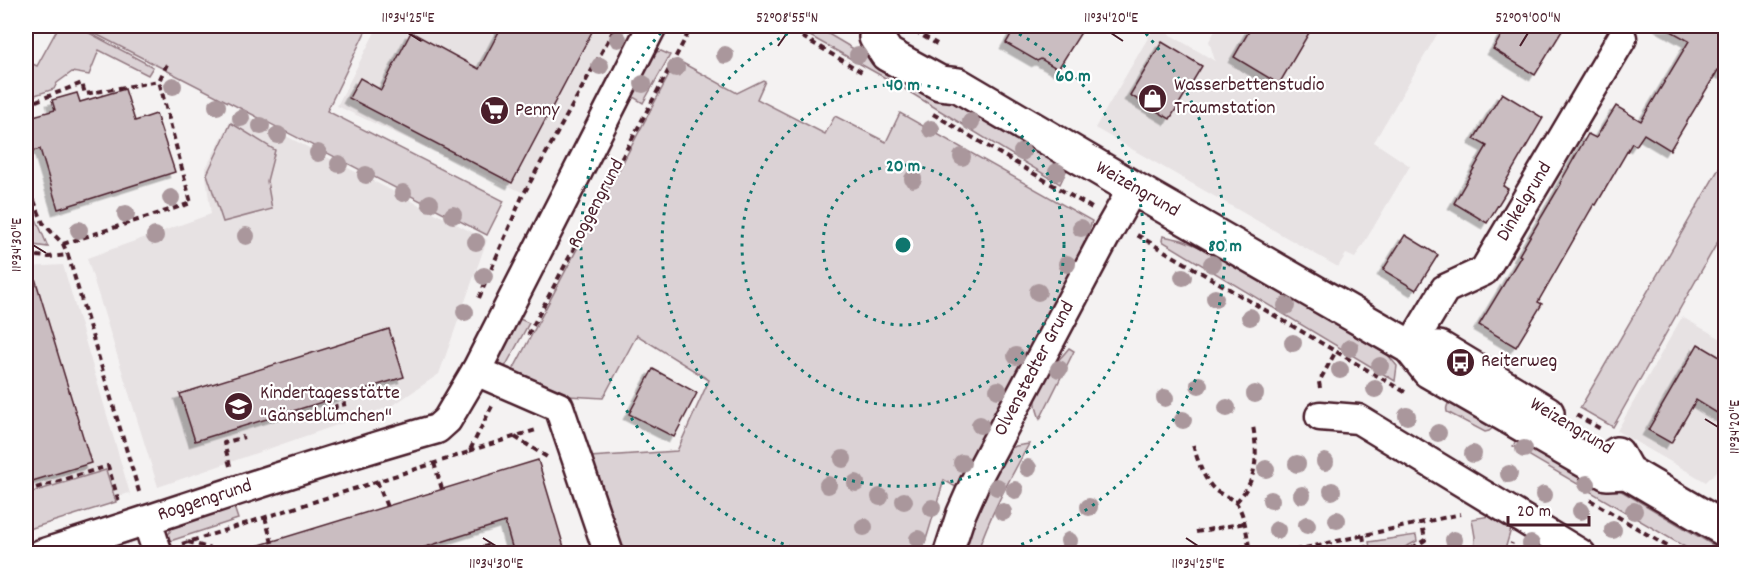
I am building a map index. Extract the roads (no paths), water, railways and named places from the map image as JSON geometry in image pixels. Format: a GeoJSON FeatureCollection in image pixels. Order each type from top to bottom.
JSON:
{"type":"FeatureCollection","features":[{"type":"Feature","properties":{"kind":"main road","name":"Weizengrund"},"geometry":{"type":"LineString","coordinates":[[867,31],[897,40],[950,68],[958,85],[1410,347],[1439,348],[1619,455],[1627,472],[1725,530]]}},
{"type":"Feature","properties":{"kind":"street","name":"Roggengrund"},"geometry":{"type":"LineString","coordinates":[[41,554],[145,512],[437,429],[447,420],[476,371],[652,26]]}},
{"type":"Feature","properties":{"kind":"street","name":"Dinkelgrund"},"geometry":{"type":"LineString","coordinates":[[1410,347],[1445,289],[1484,271],[1622,38]]}},
{"type":"Feature","properties":{"kind":"street","name":"Olvenstedter Grund"},"geometry":{"type":"LineString","coordinates":[[948,554],[961,513],[976,480],[1133,188]]}},
{"type":"Feature","properties":{"kind":"street"},"geometry":{"type":"LineString","coordinates":[[476,371],[559,407],[609,554]]}},
{"type":"Feature","properties":{"kind":"street"},"geometry":{"type":"LineString","coordinates":[[1320,416],[1358,419],[1581,554]]}},
{"type":"Feature","properties":{"kind":"street","name":"Roggengrund"},"geometry":{"type":"LineString","coordinates":[[145,512],[158,554]]}},
{"type":"Feature","properties":{"kind":"place","name":"Wasserbettenstudio Traumstation"},"geometry":{"type":"Point","coordinates":[1153,98]}},
{"type":"Feature","properties":{"kind":"place","name":"Penny"},"geometry":{"type":"Point","coordinates":[494,111]}},
{"type":"Feature","properties":{"kind":"place","name":"Reiterweg"},"geometry":{"type":"Point","coordinates":[1460,362]}},
{"type":"Feature","properties":{"kind":"place","name":"Kindertagesstätte \"Gänseblümchen\""},"geometry":{"type":"Point","coordinates":[239,406]}}]}
